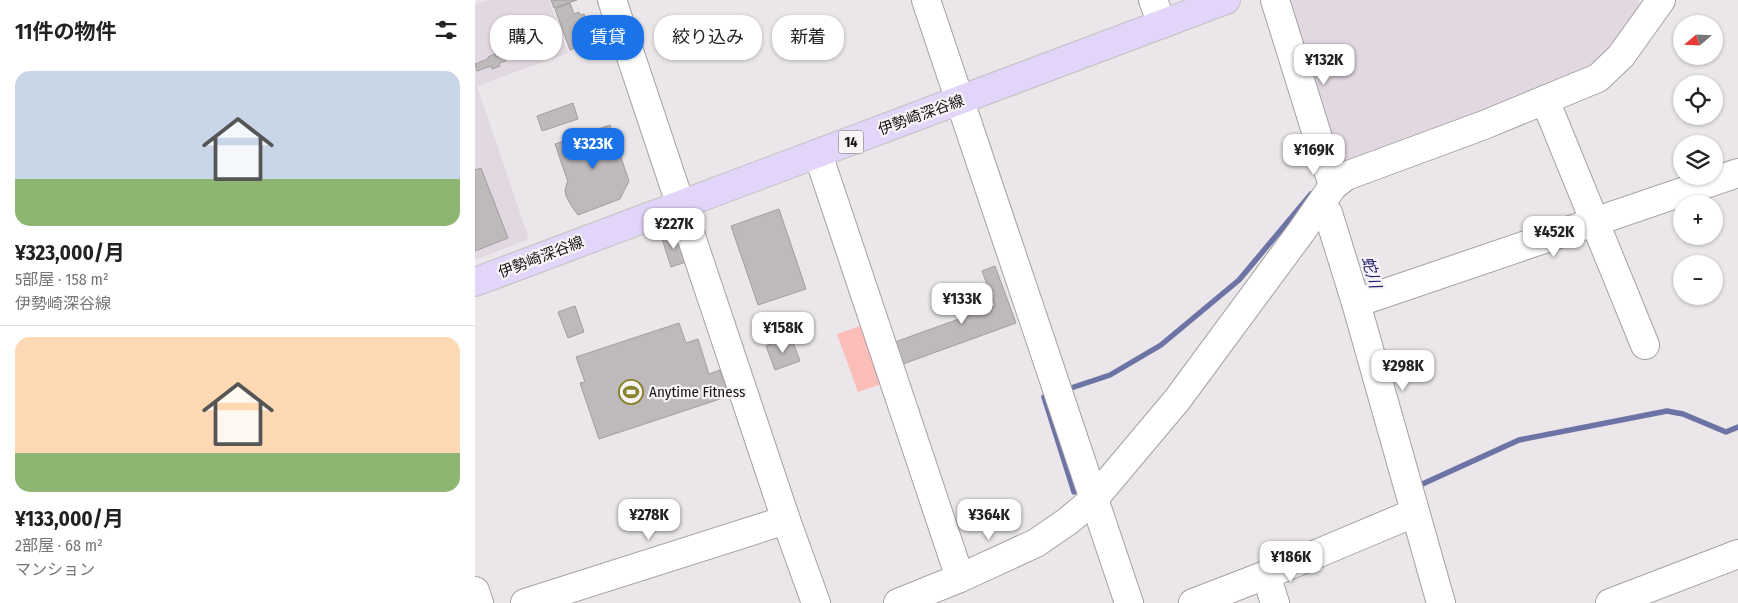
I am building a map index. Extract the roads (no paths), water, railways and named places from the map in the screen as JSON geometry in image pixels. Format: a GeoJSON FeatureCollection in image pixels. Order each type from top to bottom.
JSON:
{"type":"FeatureCollection","features":[{"type":"Feature","properties":{"kind":"main road","name":"伊勢崎深谷線"},"geometry":{"type":"LineString","coordinates":[[475,282],[959,101],[1158,12],[1226,0]]}},
{"type":"Feature","properties":{"kind":"street"},"geometry":{"type":"LineString","coordinates":[[612,0],[786,520],[816,603]]}},
{"type":"Feature","properties":{"kind":"street"},"geometry":{"type":"LineString","coordinates":[[926,0],[1129,603]]}},
{"type":"Feature","properties":{"kind":"street"},"geometry":{"type":"LineString","coordinates":[[1275,0],[1327,195],[1328,213],[1356,303],[1441,603]]}},
{"type":"Feature","properties":{"kind":"street"},"geometry":{"type":"LineString","coordinates":[[898,603],[960,578],[1036,543],[1068,521],[1093,500],[1177,400],[1327,195],[1346,176],[1484,125],[1598,78],[1621,56],[1661,0]]}},
{"type":"Feature","properties":{"kind":"street"},"geometry":{"type":"LineString","coordinates":[[1545,100],[1645,345]]}},
{"type":"Feature","properties":{"kind":"street"},"geometry":{"type":"LineString","coordinates":[[818,154],[960,578]]}},
{"type":"Feature","properties":{"kind":"street"},"geometry":{"type":"LineString","coordinates":[[1356,303],[1738,173]]}},
{"type":"Feature","properties":{"kind":"street"},"geometry":{"type":"LineString","coordinates":[[1193,603],[1266,576],[1414,513]]}},
{"type":"Feature","properties":{"kind":"street"},"geometry":{"type":"LineString","coordinates":[[525,603],[786,520]]}},
{"type":"Feature","properties":{"kind":"street"},"geometry":{"type":"LineString","coordinates":[[1610,603],[1738,554]]}},
{"type":"Feature","properties":{"kind":"street"},"geometry":{"type":"LineString","coordinates":[[1266,576],[1275,603]]}},
{"type":"Feature","properties":{"kind":"street"},"geometry":{"type":"LineString","coordinates":[[475,591],[479,603]]}},
{"type":"Feature","properties":{"kind":"waterway","name":"蛇川"},"geometry":{"type":"LineString","coordinates":[[1065,390],[1110,375],[1161,345],[1239,280],[1311,194]]}},
{"type":"Feature","properties":{"kind":"waterway","name":"蛇川"},"geometry":{"type":"LineString","coordinates":[[1051,395],[1044,397],[1074,492]]}},
{"type":"Feature","properties":{"kind":"waterway","name":"蛇川"},"geometry":{"type":"LineString","coordinates":[[1417,483],[1418,486],[1519,440],[1667,411],[1683,414],[1726,432],[1738,427]]}},
{"type":"Feature","properties":{"kind":"place","name":"Anytime Fitness"},"geometry":{"type":"Point","coordinates":[631,392]}}]}
